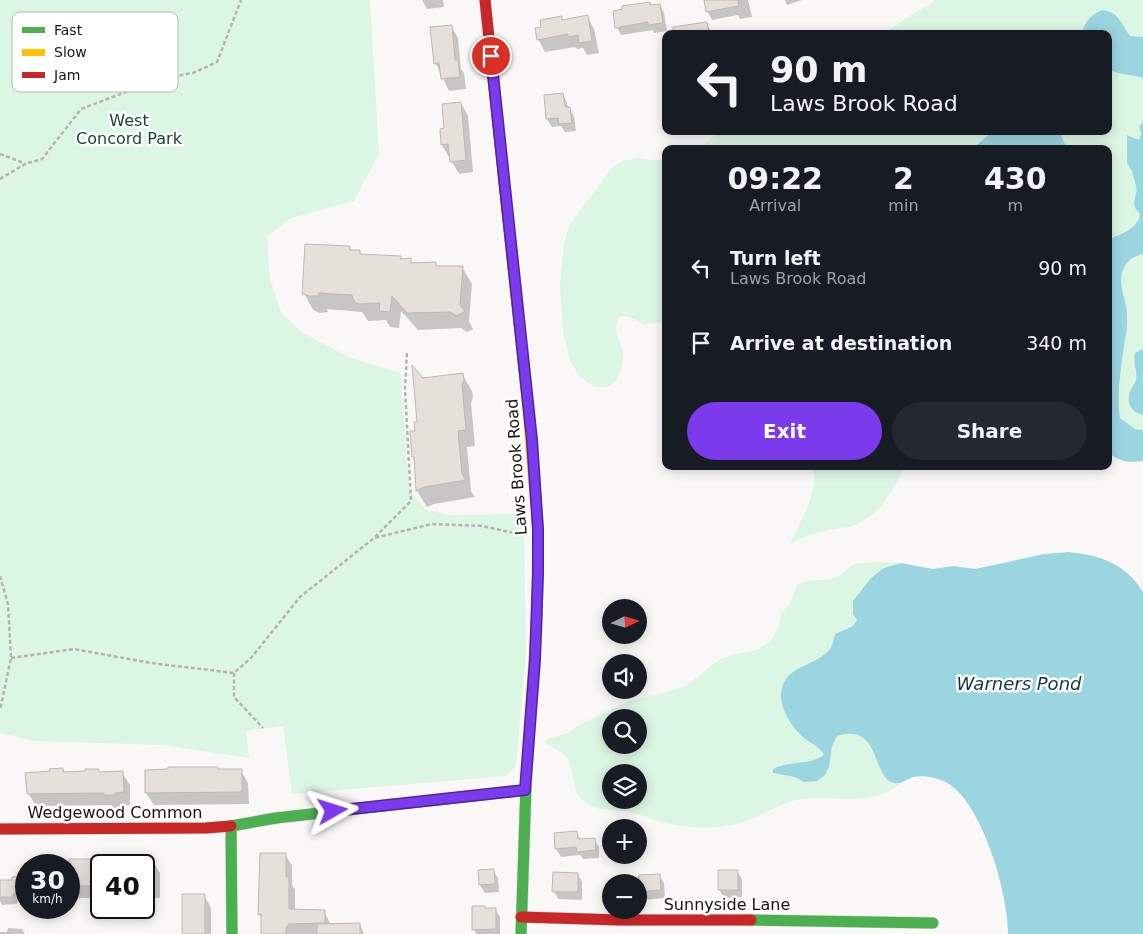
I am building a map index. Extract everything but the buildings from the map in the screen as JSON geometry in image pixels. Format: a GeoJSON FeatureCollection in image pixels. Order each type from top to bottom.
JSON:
{"type":"FeatureCollection","features":[{"type":"Feature","properties":{"kind":"street","name":"Laws Brook Road"},"geometry":{"type":"LineString","coordinates":[[485,0],[532,440],[538,538],[535,660],[525,790],[521,934]]}},
{"type":"Feature","properties":{"kind":"street","name":"Wedgewood Common"},"geometry":{"type":"LineString","coordinates":[[0,829],[206,828],[231,826],[276,818],[525,790]]}},
{"type":"Feature","properties":{"kind":"street"},"geometry":{"type":"LineString","coordinates":[[231,826],[232,934]]}},
{"type":"Feature","properties":{"kind":"street","name":"Sunnyside Lane"},"geometry":{"type":"LineString","coordinates":[[521,917],[933,923]]}},
{"type":"Feature","properties":{"kind":"path"},"geometry":{"type":"LineString","coordinates":[[178,76],[193,74],[217,62],[241,0]]}},
{"type":"Feature","properties":{"kind":"path"},"geometry":{"type":"LineString","coordinates":[[0,179],[25,164],[42,159],[81,109],[126,92]]}},
{"type":"Feature","properties":{"kind":"path"},"geometry":{"type":"LineString","coordinates":[[0,154],[25,164]]}},
{"type":"Feature","properties":{"kind":"path"},"geometry":{"type":"LineString","coordinates":[[11,658],[74,649],[151,663],[234,673],[251,658],[300,597],[374,538],[411,501],[405,389],[408,351]]}},
{"type":"Feature","properties":{"kind":"path"},"geometry":{"type":"LineString","coordinates":[[374,538],[432,524],[482,526],[538,538]]}},
{"type":"Feature","properties":{"kind":"path"},"geometry":{"type":"LineString","coordinates":[[0,576],[8,604],[11,658],[0,710]]}},
{"type":"Feature","properties":{"kind":"path"},"geometry":{"type":"LineString","coordinates":[[234,673],[234,697],[263,728]]}},
{"type":"Feature","properties":{"kind":"green space","name":"West Concord Park"},"geometry":{"type":"Polygon","coordinates":[[[0,0],[370,0],[379,154],[354,201],[291,218],[267,237],[270,279],[282,314],[303,333],[351,358],[401,373],[409,490],[426,510],[450,515],[524,514],[526,652],[516,766],[506,776],[292,794],[283,726],[246,731],[249,758],[162,745],[34,741],[0,733],[0,0]]]}},
{"type":"Feature","properties":{"kind":"green space"},"geometry":{"type":"Polygon","coordinates":[[[934,0],[1143,0],[1143,37],[1130,36],[1123,27],[1118,15],[1084,25],[1082,30],[890,30],[934,0]]]}},
{"type":"Feature","properties":{"kind":"green space"},"geometry":{"type":"Polygon","coordinates":[[[1112,71],[1143,78],[1143,122],[1139,126],[1141,134],[1139,140],[1128,135],[1127,163],[1132,171],[1137,190],[1134,202],[1140,215],[1139,221],[1133,227],[1112,238],[1112,145],[1065,145],[1061,135],[1112,135],[1112,71]]]}},
{"type":"Feature","properties":{"kind":"green space"},"geometry":{"type":"Polygon","coordinates":[[[716,135],[988,135],[977,145],[702,145],[716,135]]]}},
{"type":"Feature","properties":{"kind":"green space"},"geometry":{"type":"Polygon","coordinates":[[[638,158],[662,160],[662,322],[645,325],[629,317],[619,317],[616,332],[623,355],[621,368],[616,381],[607,387],[594,387],[580,377],[570,361],[563,333],[560,285],[564,242],[570,224],[612,168],[623,161],[638,158]]]}},
{"type":"Feature","properties":{"kind":"green space"},"geometry":{"type":"Polygon","coordinates":[[[1143,254],[1143,349],[1135,353],[1133,362],[1136,379],[1129,395],[1137,414],[1143,415],[1143,430],[1135,429],[1120,418],[1119,402],[1127,320],[1121,275],[1129,261],[1143,254]]]}},
{"type":"Feature","properties":{"kind":"green space"},"geometry":{"type":"Polygon","coordinates":[[[814,470],[903,470],[890,494],[868,518],[849,527],[817,533],[790,544],[811,497],[814,470]]]}},
{"type":"Feature","properties":{"kind":"green space"},"geometry":{"type":"Polygon","coordinates":[[[874,562],[901,563],[884,568],[853,601],[857,620],[855,623],[840,633],[828,651],[803,665],[805,739],[821,749],[824,755],[809,762],[781,764],[773,773],[795,777],[804,782],[829,767],[832,746],[837,736],[851,734],[861,737],[868,743],[887,778],[893,783],[901,783],[885,793],[865,798],[811,798],[794,800],[740,823],[704,828],[679,826],[624,811],[599,809],[582,800],[577,793],[567,759],[560,752],[545,743],[546,739],[568,733],[577,726],[602,714],[602,754],[647,754],[647,709],[612,709],[629,701],[647,699],[647,697],[686,686],[719,660],[731,655],[757,650],[771,641],[779,626],[781,614],[791,601],[798,584],[812,580],[828,580],[839,576],[854,564],[874,562]]]}},
{"type":"Feature","properties":{"kind":"water"},"geometry":{"type":"Polygon","coordinates":[[[1102,10],[1113,13],[1130,36],[1143,37],[1143,78],[1112,71],[1112,30],[1082,30],[1084,25],[1102,10]]]}},
{"type":"Feature","properties":{"kind":"water"},"geometry":{"type":"Polygon","coordinates":[[[1143,122],[1143,254],[1129,261],[1121,275],[1127,309],[1127,329],[1119,386],[1119,402],[1120,418],[1135,429],[1143,430],[1143,461],[1129,462],[1112,455],[1112,238],[1128,230],[1139,219],[1140,214],[1135,208],[1134,202],[1137,190],[1132,171],[1127,163],[1127,135],[1139,140],[1141,134],[1139,126],[1143,122]]]}},
{"type":"Feature","properties":{"kind":"water"},"geometry":{"type":"Polygon","coordinates":[[[988,135],[1061,135],[1065,145],[977,145],[988,135]]]}},
{"type":"Feature","properties":{"kind":"water"},"geometry":{"type":"Polygon","coordinates":[[[1143,349],[1143,415],[1132,408],[1129,399],[1130,391],[1136,380],[1135,353],[1143,349]]]}},
{"type":"Feature","properties":{"kind":"water","name":"Warners Pond"},"geometry":{"type":"Polygon","coordinates":[[[1080,553],[1111,563],[1129,574],[1143,592],[1143,934],[1008,934],[1004,896],[998,873],[981,826],[969,806],[957,790],[936,778],[916,776],[900,783],[891,782],[880,769],[868,742],[860,736],[851,734],[837,736],[832,746],[829,767],[825,775],[817,781],[804,782],[795,777],[773,773],[773,769],[779,766],[812,761],[824,755],[818,747],[807,740],[792,725],[782,704],[782,688],[786,679],[792,673],[824,655],[830,649],[835,634],[853,626],[857,620],[853,614],[853,601],[871,578],[884,568],[901,563],[933,569],[954,566],[975,569],[1044,554],[1080,553]]]}},
{"type":"Feature","properties":{"kind":"traffic: fast"},"geometry":{"type":"LineString","coordinates":[[507,210],[528,407]]}},
{"type":"Feature","properties":{"kind":"traffic: fast"},"geometry":{"type":"LineString","coordinates":[[521,934],[526,785]]}},
{"type":"Feature","properties":{"kind":"traffic: fast"},"geometry":{"type":"LineString","coordinates":[[232,934],[231,826],[276,818],[525,790]]}},
{"type":"Feature","properties":{"kind":"traffic: fast"},"geometry":{"type":"LineString","coordinates":[[751,920],[933,923]]}},
{"type":"Feature","properties":{"kind":"traffic: slow"},"geometry":{"type":"LineString","coordinates":[[526,785],[537,617],[538,529],[528,407]]}},
{"type":"Feature","properties":{"kind":"traffic: jam"},"geometry":{"type":"LineString","coordinates":[[485,0],[507,210]]}},
{"type":"Feature","properties":{"kind":"traffic: jam"},"geometry":{"type":"LineString","coordinates":[[0,829],[206,828],[231,826]]}},
{"type":"Feature","properties":{"kind":"traffic: jam"},"geometry":{"type":"LineString","coordinates":[[521,917],[619,920],[751,920]]}},
{"type":"Feature","properties":{"kind":"route"},"geometry":{"type":"LineString","coordinates":[[333,811],[525,790],[535,660],[538,529],[532,440],[491,56]]}}]}
